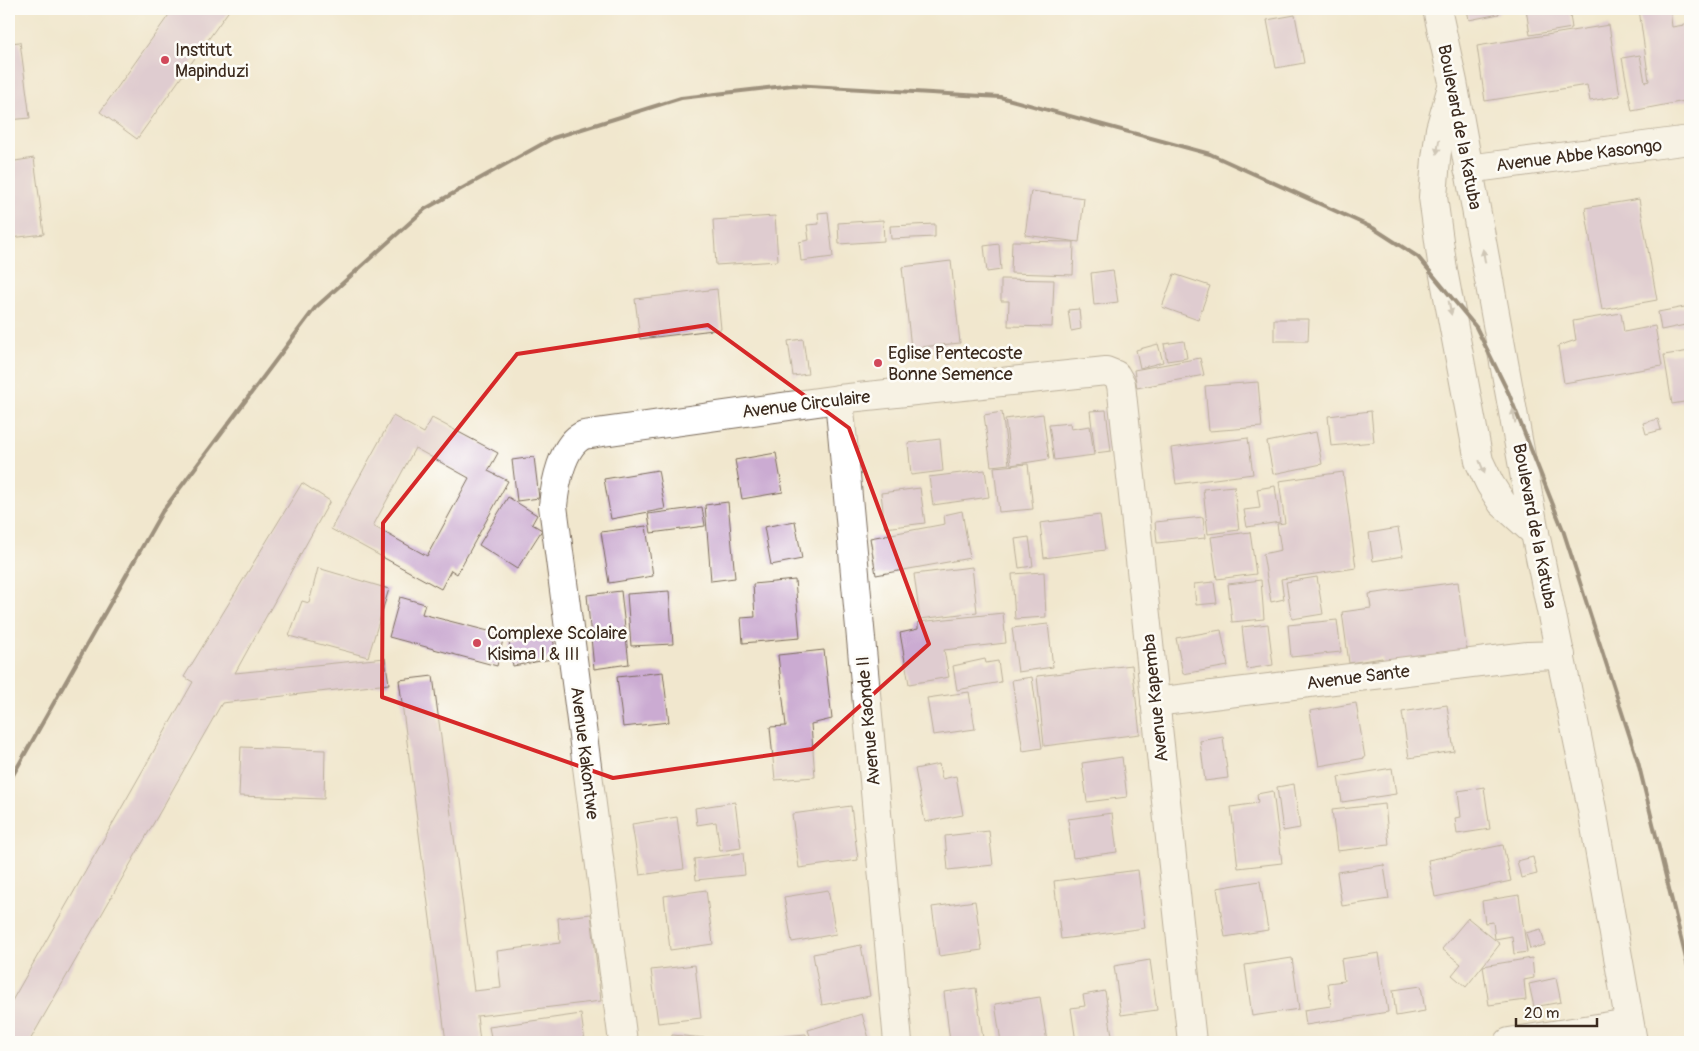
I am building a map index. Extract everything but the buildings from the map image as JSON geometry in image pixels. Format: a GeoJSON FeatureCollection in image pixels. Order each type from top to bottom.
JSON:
{"type":"FeatureCollection","features":[{"type":"Feature","properties":{"kind":"street","name":"Boulevard de la Katuba"},"geometry":{"type":"LineString","coordinates":[[1438,9],[1535,532],[1592,809],[1631,1033]]}},
{"type":"Feature","properties":{"kind":"street"},"geometry":{"type":"LineString","coordinates":[[1453,82],[1440,129],[1433,197],[1442,270],[1479,461],[1502,503],[1535,532]]}},
{"type":"Feature","properties":{"kind":"street","name":"Avenue Abbe Kasongo"},"geometry":{"type":"LineString","coordinates":[[1468,169],[1690,140]]}},
{"type":"Feature","properties":{"kind":"street","name":"Avenue Circulaire"},"geometry":{"type":"LineString","coordinates":[[560,465],[571,448],[583,436],[839,399],[1096,372]]}},
{"type":"Feature","properties":{"kind":"street","name":"Avenue Kapemba"},"geometry":{"type":"LineString","coordinates":[[1096,372],[1112,372],[1121,384],[1192,1042]]}},
{"type":"Feature","properties":{"kind":"street","name":"Avenue Kaonde II"},"geometry":{"type":"LineString","coordinates":[[839,399],[898,1042]]}},
{"type":"Feature","properties":{"kind":"street","name":"Avenue Kakontwe"},"geometry":{"type":"LineString","coordinates":[[560,465],[555,485],[553,506],[623,1042]]}},
{"type":"Feature","properties":{"kind":"street","name":"Avenue Sante"},"geometry":{"type":"LineString","coordinates":[[1155,702],[1528,656],[1561,655]]}},
{"type":"Feature","properties":{"kind":"street"},"geometry":{"type":"LineString","coordinates":[[1509,1042],[1631,1033]]}},
{"type":"Feature","properties":{"kind":"highlighted area"},"geometry":{"type":"Polygon","coordinates":[[[708,325],[849,428],[929,644],[812,749],[613,778],[382,697],[383,523],[517,354],[708,325]]]}},
{"type":"Feature","properties":{"kind":"railway"},"geometry":{"type":"LineString","coordinates":[[9,782],[162,512],[315,308],[425,209],[553,138],[681,98],[793,85],[1000,97],[1210,154],[1373,228],[1418,257],[1476,327],[1509,394],[1563,530],[1638,762],[1690,975]]}},
{"type":"Feature","properties":{"kind":"place","name":"Institut Mapinduzi"},"geometry":{"type":"Point","coordinates":[165,60]}},
{"type":"Feature","properties":{"kind":"place","name":"Eglise Pentecoste Bonne Semence"},"geometry":{"type":"Point","coordinates":[878,363]}},
{"type":"Feature","properties":{"kind":"place","name":"Complexe Scolaire Kisima I & III"},"geometry":{"type":"Point","coordinates":[477,643]}}]}
